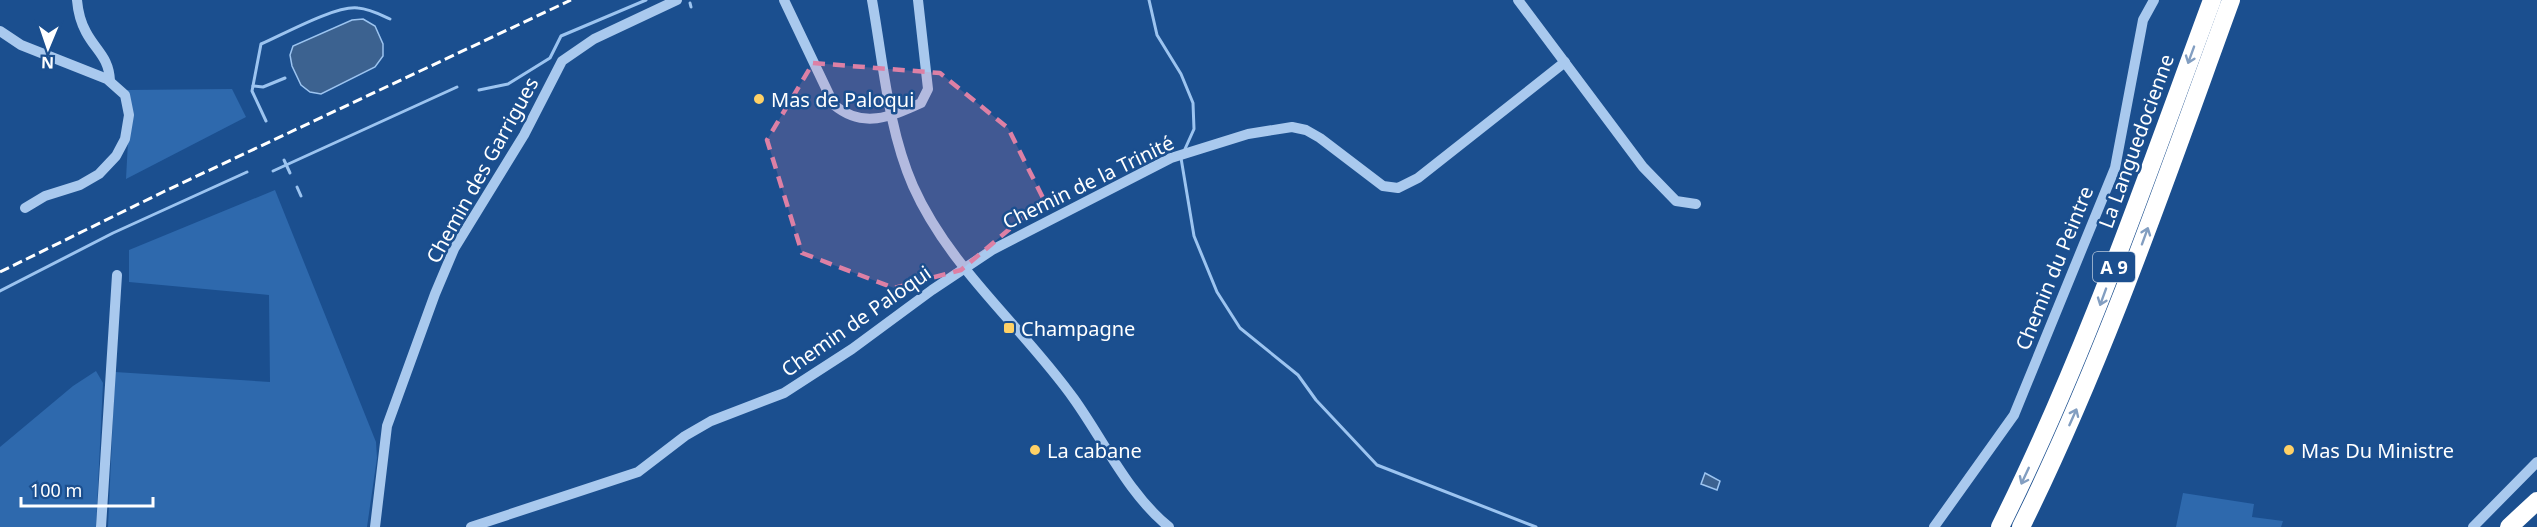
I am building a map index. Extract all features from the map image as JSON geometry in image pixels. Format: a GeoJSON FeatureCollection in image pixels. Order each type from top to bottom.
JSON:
{"type":"FeatureCollection","features":[{"type":"Feature","properties":{"kind":"highway","name":"La Languedocienne"},"geometry":{"type":"LineString","coordinates":[[2000,527],[2046,433],[2095,318],[2212,0]]}},
{"type":"Feature","properties":{"kind":"highway","name":"La Languedocienne"},"geometry":{"type":"LineString","coordinates":[[2021,527],[2062,443],[2105,342],[2231,0]]}},
{"type":"Feature","properties":{"kind":"highway"},"geometry":{"type":"LineString","coordinates":[[2509,527],[2537,501]]}},
{"type":"Feature","properties":{"kind":"street"},"geometry":{"type":"LineString","coordinates":[[77,0],[83,27],[110,68],[110,81]]}},
{"type":"Feature","properties":{"kind":"street","name":"Chemin des Garrigues"},"geometry":{"type":"LineString","coordinates":[[375,527],[387,426],[435,294],[454,249],[501,176],[562,62],[594,39],[677,0]]}},
{"type":"Feature","properties":{"kind":"street"},"geometry":{"type":"LineString","coordinates":[[784,0],[834,105],[853,118],[864,120],[892,116],[921,104],[928,89],[918,0]]}},
{"type":"Feature","properties":{"kind":"street"},"geometry":{"type":"LineString","coordinates":[[872,0],[901,155],[913,187],[931,220],[964,267],[1044,360],[1074,399],[1145,503],[1169,527]]}},
{"type":"Feature","properties":{"kind":"street"},"geometry":{"type":"LineString","coordinates":[[1518,0],[1643,167],[1676,201],[1696,204]]}},
{"type":"Feature","properties":{"kind":"street","name":"Chemin du Peintre"},"geometry":{"type":"LineString","coordinates":[[1934,527],[2014,416],[2115,168],[2144,21],[2154,0]]}},
{"type":"Feature","properties":{"kind":"street"},"geometry":{"type":"LineString","coordinates":[[0,31],[21,45],[110,81],[125,95],[129,115],[125,139],[116,156],[99,174],[80,185],[45,196],[25,208]]}},
{"type":"Feature","properties":{"kind":"street","name":"Chemin de la Trinité"},"geometry":{"type":"LineString","coordinates":[[964,267],[992,250],[1171,158],[1277,127],[1306,130],[1383,186],[1398,188],[1418,178],[1564,62]]}},
{"type":"Feature","properties":{"kind":"street","name":"Chemin de Paloqui"},"geometry":{"type":"LineString","coordinates":[[471,527],[639,472],[685,436],[711,421],[784,393],[852,350],[964,267]]}},
{"type":"Feature","properties":{"kind":"street"},"geometry":{"type":"LineString","coordinates":[[101,527],[117,276]]}},
{"type":"Feature","properties":{"kind":"street"},"geometry":{"type":"LineString","coordinates":[[2473,527],[2537,462]]}},
{"type":"Feature","properties":{"kind":"highlighted area"},"geometry":{"type":"Polygon","coordinates":[[[813,63],[940,73],[1008,128],[1044,200],[961,270],[894,288],[802,253],[767,140],[813,63]]]}},
{"type":"Feature","properties":{"kind":"shaded area"},"geometry":{"type":"Polygon","coordinates":[[[363,19],[375,26],[383,44],[383,56],[375,67],[321,94],[310,92],[301,85],[292,66],[290,55],[293,46],[352,20],[363,19]]]}},
{"type":"Feature","properties":{"kind":"shaded area"},"geometry":{"type":"Polygon","coordinates":[[[232,89],[246,117],[126,179],[130,104],[126,90],[232,89]]]}},
{"type":"Feature","properties":{"kind":"shaded area"},"geometry":{"type":"Polygon","coordinates":[[[275,190],[376,442],[377,458],[367,527],[108,527],[115,372],[270,382],[269,295],[129,282],[129,250],[275,190]]]}},
{"type":"Feature","properties":{"kind":"shaded area"},"geometry":{"type":"Polygon","coordinates":[[[96,371],[103,383],[96,527],[0,527],[0,447],[73,386],[96,371]]]}},
{"type":"Feature","properties":{"kind":"shaded area"},"geometry":{"type":"Polygon","coordinates":[[[1705,473],[1720,481],[1717,490],[1701,484],[1705,473]]]}},
{"type":"Feature","properties":{"kind":"shaded area"},"geometry":{"type":"Polygon","coordinates":[[[2183,493],[2254,504],[2252,517],[2283,521],[2281,527],[2176,527],[2183,493]]]}},
{"type":"Feature","properties":{"kind":"waterway"},"geometry":{"type":"LineString","coordinates":[[479,90],[508,84],[550,58],[561,36],[646,0]]}},
{"type":"Feature","properties":{"kind":"waterway"},"geometry":{"type":"LineString","coordinates":[[1149,0],[1157,35],[1181,74],[1193,103],[1194,129],[1185,149]]}},
{"type":"Feature","properties":{"kind":"waterway"},"geometry":{"type":"LineString","coordinates":[[690,3],[691,7]]}},
{"type":"Feature","properties":{"kind":"waterway"},"geometry":{"type":"LineString","coordinates":[[266,121],[252,91],[261,44],[324,15],[348,8],[367,9],[390,19]]}},
{"type":"Feature","properties":{"kind":"waterway"},"geometry":{"type":"LineString","coordinates":[[253,86],[263,87],[285,78]]}},
{"type":"Feature","properties":{"kind":"waterway"},"geometry":{"type":"LineString","coordinates":[[273,171],[457,87]]}},
{"type":"Feature","properties":{"kind":"waterway"},"geometry":{"type":"LineString","coordinates":[[1181,158],[1194,236],[1217,292],[1240,328],[1298,375],[1316,400],[1377,465],[1536,527]]}},
{"type":"Feature","properties":{"kind":"waterway"},"geometry":{"type":"LineString","coordinates":[[284,160],[290,173]]}},
{"type":"Feature","properties":{"kind":"waterway"},"geometry":{"type":"LineString","coordinates":[[0,291],[113,233],[247,172]]}},
{"type":"Feature","properties":{"kind":"waterway"},"geometry":{"type":"LineString","coordinates":[[297,187],[301,196]]}},
{"type":"Feature","properties":{"kind":"railway"},"geometry":{"type":"LineString","coordinates":[[0,272],[163,192],[571,0]]}},
{"type":"Feature","properties":{"kind":"place","name":"Mas de Paloqui"},"geometry":{"type":"Point","coordinates":[759,99]}},
{"type":"Feature","properties":{"kind":"place","name":"Champagne"},"geometry":{"type":"Point","coordinates":[1009,328]}},
{"type":"Feature","properties":{"kind":"place","name":"La cabane"},"geometry":{"type":"Point","coordinates":[1035,450]}},
{"type":"Feature","properties":{"kind":"place","name":"Mas Du Ministre"},"geometry":{"type":"Point","coordinates":[2289,450]}}]}
